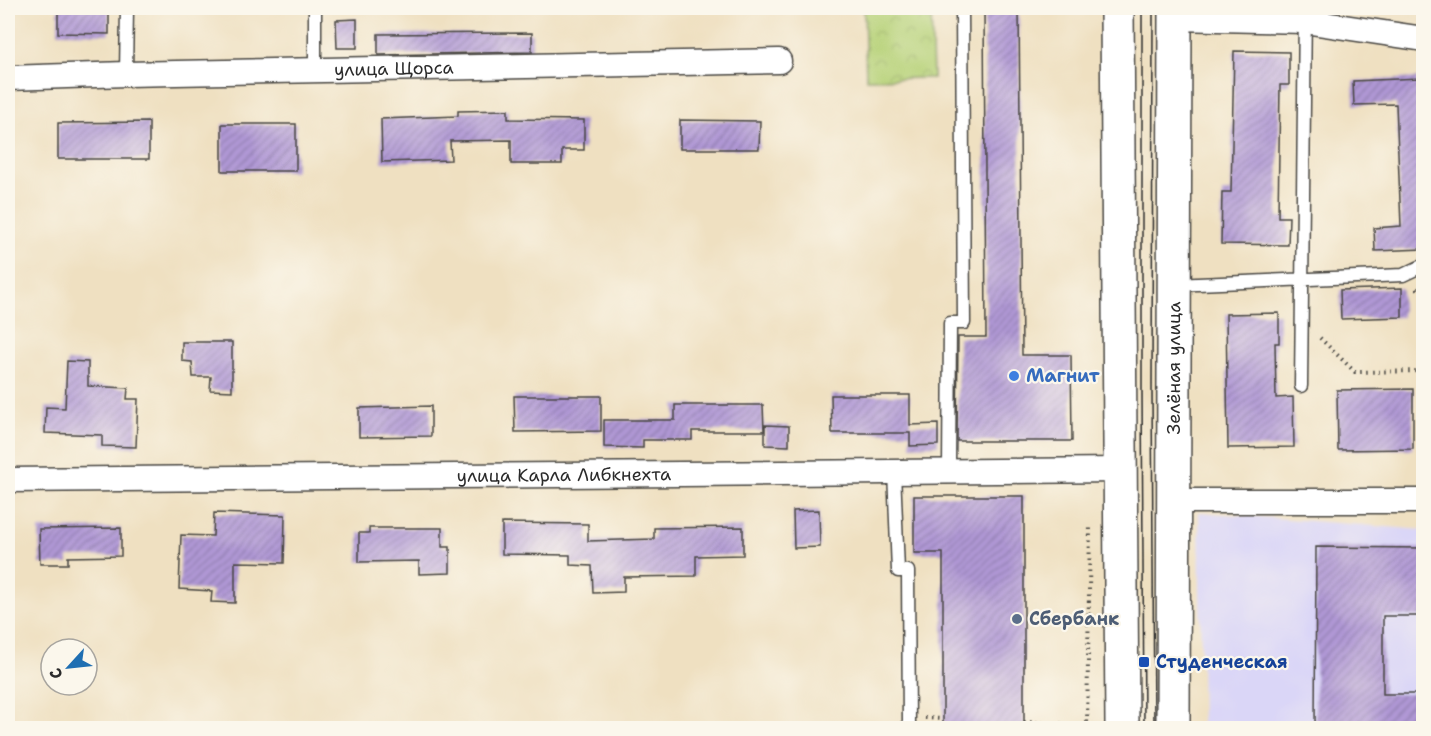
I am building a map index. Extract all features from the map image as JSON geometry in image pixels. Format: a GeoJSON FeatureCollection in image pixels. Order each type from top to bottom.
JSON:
{"type":"FeatureCollection","features":[{"type":"Feature","properties":{"kind":"street"},"geometry":{"type":"LineString","coordinates":[[1117,8],[1122,729]]}},
{"type":"Feature","properties":{"kind":"street"},"geometry":{"type":"LineString","coordinates":[[1175,13],[1304,14],[1424,39]]}},
{"type":"Feature","properties":{"kind":"street","name":"Зелёная улица"},"geometry":{"type":"LineString","coordinates":[[1175,13],[1173,285],[1175,501],[1185,727]]}},
{"type":"Feature","properties":{"kind":"street","name":"улица Щорса"},"geometry":{"type":"LineString","coordinates":[[8,78],[779,61]]}},
{"type":"Feature","properties":{"kind":"street","name":"улица Карла Либкнехта"},"geometry":{"type":"LineString","coordinates":[[8,480],[1122,470]]}},
{"type":"Feature","properties":{"kind":"street"},"geometry":{"type":"LineString","coordinates":[[1175,501],[1424,501]]}},
{"type":"Feature","properties":{"kind":"lane"},"geometry":{"type":"LineString","coordinates":[[126,74],[127,8]]}},
{"type":"Feature","properties":{"kind":"lane"},"geometry":{"type":"LineString","coordinates":[[315,8],[315,70]]}},
{"type":"Feature","properties":{"kind":"lane"},"geometry":{"type":"LineString","coordinates":[[949,471],[950,323],[964,323],[962,8]]}},
{"type":"Feature","properties":{"kind":"lane"},"geometry":{"type":"LineString","coordinates":[[1302,386],[1304,14]]}},
{"type":"Feature","properties":{"kind":"lane"},"geometry":{"type":"LineString","coordinates":[[1173,285],[1403,275],[1424,265]]}},
{"type":"Feature","properties":{"kind":"lane"},"geometry":{"type":"LineString","coordinates":[[894,471],[898,571],[908,571],[909,729]]}},
{"type":"Feature","properties":{"kind":"path"},"geometry":{"type":"LineString","coordinates":[[1302,321],[1355,372],[1424,371]]}},
{"type":"Feature","properties":{"kind":"path"},"geometry":{"type":"LineString","coordinates":[[1024,722],[1087,725]]}},
{"type":"Feature","properties":{"kind":"path"},"geometry":{"type":"LineString","coordinates":[[1185,727],[1234,729]]}},
{"type":"Feature","properties":{"kind":"shaded area"},"geometry":{"type":"Polygon","coordinates":[[[1199,512],[1423,530],[1423,728],[1202,728],[1199,512]]]}},
{"type":"Feature","properties":{"kind":"green space"},"geometry":{"type":"Polygon","coordinates":[[[864,8],[931,8],[933,78],[866,79],[864,8]]]}},
{"type":"Feature","properties":{"kind":"building"},"geometry":{"type":"Polygon","coordinates":[[[58,8],[109,8],[109,34],[58,33],[58,8]]]}},
{"type":"Feature","properties":{"kind":"building"},"geometry":{"type":"Polygon","coordinates":[[[984,8],[1019,8],[1022,355],[1071,355],[1072,441],[957,441],[958,337],[986,337],[984,8]]]}},
{"type":"Feature","properties":{"kind":"building"},"geometry":{"type":"Polygon","coordinates":[[[357,19],[357,48],[337,48],[336,20],[357,19]]]}},
{"type":"Feature","properties":{"kind":"building"},"geometry":{"type":"Polygon","coordinates":[[[532,33],[532,52],[378,55],[378,34],[532,33]]]}},
{"type":"Feature","properties":{"kind":"building"},"geometry":{"type":"Polygon","coordinates":[[[1234,51],[1289,52],[1289,85],[1280,85],[1278,217],[1289,217],[1288,245],[1221,244],[1222,192],[1231,192],[1234,51]]]}},
{"type":"Feature","properties":{"kind":"building"},"geometry":{"type":"Polygon","coordinates":[[[1420,78],[1424,169],[1424,249],[1375,251],[1374,228],[1401,226],[1396,104],[1354,105],[1353,81],[1420,78]]]}},
{"type":"Feature","properties":{"kind":"building"},"geometry":{"type":"Polygon","coordinates":[[[508,110],[508,119],[584,120],[584,150],[562,150],[562,164],[511,164],[511,140],[450,141],[451,160],[382,162],[381,119],[458,116],[458,111],[508,110]]]}},
{"type":"Feature","properties":{"kind":"building"},"geometry":{"type":"Polygon","coordinates":[[[680,120],[760,121],[759,149],[680,149],[680,120]]]}},
{"type":"Feature","properties":{"kind":"building"},"geometry":{"type":"Polygon","coordinates":[[[149,122],[149,159],[58,159],[58,123],[149,122]]]}},
{"type":"Feature","properties":{"kind":"building"},"geometry":{"type":"Polygon","coordinates":[[[222,124],[296,124],[296,171],[222,171],[222,124]]]}},
{"type":"Feature","properties":{"kind":"building"},"geometry":{"type":"Polygon","coordinates":[[[1402,288],[1402,317],[1341,319],[1340,290],[1402,288]]]}},
{"type":"Feature","properties":{"kind":"building"},"geometry":{"type":"Polygon","coordinates":[[[1279,313],[1279,343],[1275,343],[1276,398],[1293,397],[1294,447],[1228,448],[1226,314],[1279,313]]]}},
{"type":"Feature","properties":{"kind":"building"},"geometry":{"type":"Polygon","coordinates":[[[182,342],[232,342],[232,391],[210,390],[211,377],[193,377],[192,362],[182,361],[182,342]]]}},
{"type":"Feature","properties":{"kind":"building"},"geometry":{"type":"Polygon","coordinates":[[[67,361],[88,362],[88,386],[128,388],[127,399],[138,399],[136,447],[102,446],[102,435],[45,433],[46,407],[65,408],[67,361]]]}},
{"type":"Feature","properties":{"kind":"building"},"geometry":{"type":"Polygon","coordinates":[[[1413,389],[1413,449],[1338,450],[1337,390],[1413,389]]]}},
{"type":"Feature","properties":{"kind":"building"},"geometry":{"type":"Polygon","coordinates":[[[831,395],[910,395],[910,425],[938,424],[938,445],[910,446],[910,433],[832,433],[831,395]]]}},
{"type":"Feature","properties":{"kind":"building"},"geometry":{"type":"Polygon","coordinates":[[[514,396],[601,396],[601,431],[515,432],[514,396]]]}},
{"type":"Feature","properties":{"kind":"building"},"geometry":{"type":"Polygon","coordinates":[[[675,405],[763,405],[764,431],[692,431],[692,440],[643,440],[643,448],[604,447],[604,420],[675,420],[675,405]]]}},
{"type":"Feature","properties":{"kind":"building"},"geometry":{"type":"Polygon","coordinates":[[[431,406],[431,436],[359,437],[359,408],[431,406]]]}},
{"type":"Feature","properties":{"kind":"building"},"geometry":{"type":"Polygon","coordinates":[[[765,425],[789,426],[789,446],[765,445],[765,425]]]}},
{"type":"Feature","properties":{"kind":"building"},"geometry":{"type":"Polygon","coordinates":[[[914,496],[1024,496],[1024,729],[943,729],[943,553],[914,553],[914,496]]]}},
{"type":"Feature","properties":{"kind":"building"},"geometry":{"type":"Polygon","coordinates":[[[819,510],[820,547],[794,548],[793,511],[819,510]]]}},
{"type":"Feature","properties":{"kind":"building"},"geometry":{"type":"Polygon","coordinates":[[[214,513],[285,515],[284,563],[235,562],[235,603],[211,602],[212,591],[179,589],[181,535],[213,536],[214,513]]]}},
{"type":"Feature","properties":{"kind":"building"},"geometry":{"type":"Polygon","coordinates":[[[502,523],[588,524],[588,541],[654,539],[654,528],[743,527],[743,555],[696,556],[696,576],[624,577],[624,592],[593,593],[592,566],[570,565],[570,555],[502,554],[502,523]]]}},
{"type":"Feature","properties":{"kind":"building"},"geometry":{"type":"Polygon","coordinates":[[[121,528],[121,556],[68,557],[68,564],[40,564],[39,529],[121,528]]]}},
{"type":"Feature","properties":{"kind":"building"},"geometry":{"type":"Polygon","coordinates":[[[369,528],[442,528],[442,547],[450,547],[450,573],[419,574],[419,561],[359,562],[359,533],[369,533],[369,528]]]}},
{"type":"Feature","properties":{"kind":"building"},"geometry":{"type":"Polygon","coordinates":[[[1316,547],[1424,548],[1424,616],[1383,616],[1383,694],[1424,694],[1424,729],[1315,729],[1316,547]]]}},
{"type":"Feature","properties":{"kind":"tram line"},"geometry":{"type":"LineString","coordinates":[[1142,8],[1144,728]]}},
{"type":"Feature","properties":{"kind":"tram line"},"geometry":{"type":"LineString","coordinates":[[1153,8],[1154,728]]}},
{"type":"Feature","properties":{"kind":"place","name":"Магнит"},"geometry":{"type":"Point","coordinates":[1014,376]}},
{"type":"Feature","properties":{"kind":"place","name":"Сбербанк"},"geometry":{"type":"Point","coordinates":[1017,619]}},
{"type":"Feature","properties":{"kind":"place","name":"Студенческая"},"geometry":{"type":"Point","coordinates":[1144,662]}}]}
